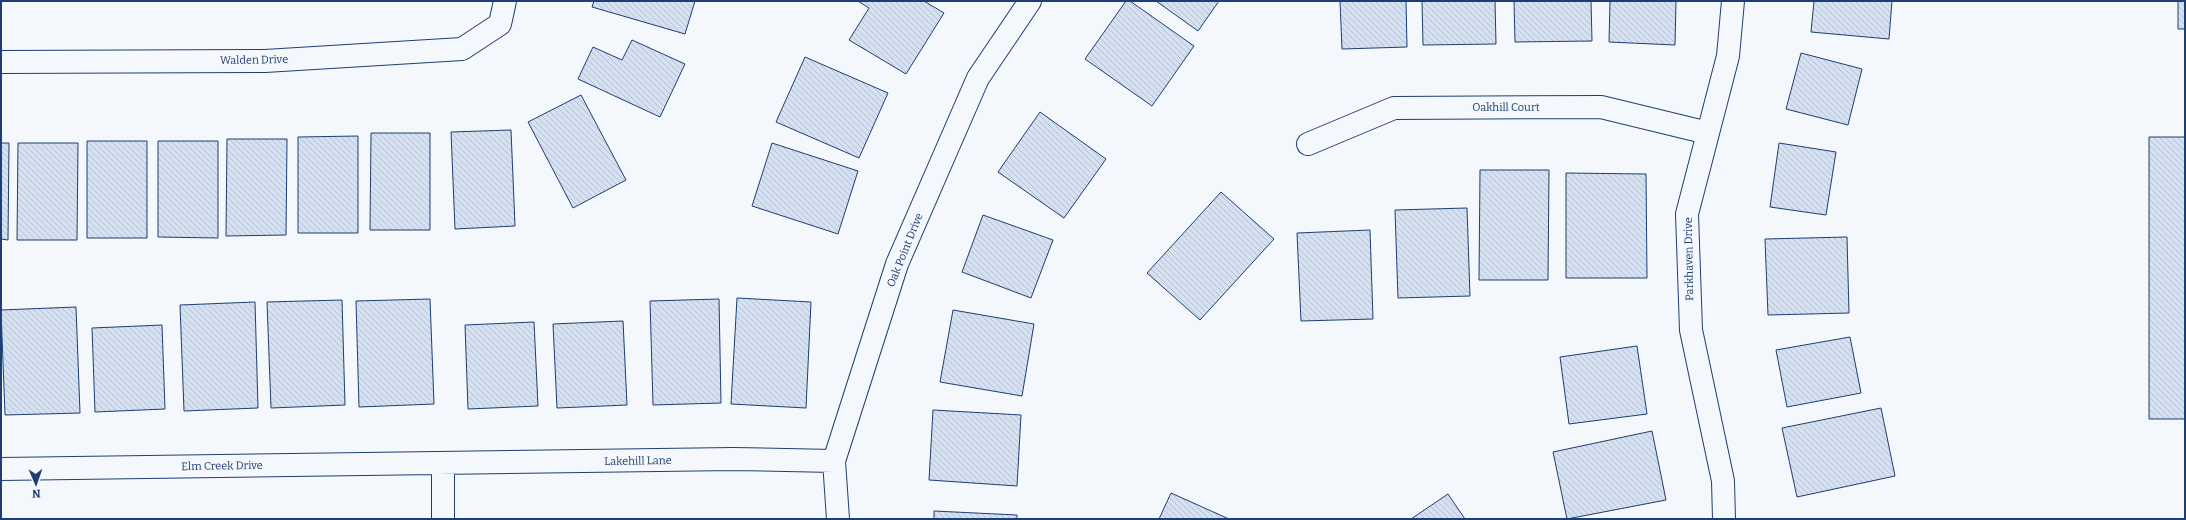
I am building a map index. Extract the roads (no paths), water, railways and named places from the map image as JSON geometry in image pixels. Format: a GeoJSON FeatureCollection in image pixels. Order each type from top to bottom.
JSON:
{"type":"FeatureCollection","features":[{"type":"Feature","properties":{"kind":"street","name":"Walden Drive"},"geometry":{"type":"LineString","coordinates":[[1,62],[265,61],[462,49],[500,24],[505,1]]}},
{"type":"Feature","properties":{"kind":"street","name":"Oak Point Drive"},"geometry":{"type":"LineString","coordinates":[[838,519],[834,461],[897,264],[978,78],[1030,1]]}},
{"type":"Feature","properties":{"kind":"street","name":"Parkhaven Drive"},"geometry":{"type":"LineString","coordinates":[[1724,519],[1723,481],[1691,330],[1687,214],[1728,56],[1733,1]]}},
{"type":"Feature","properties":{"kind":"street","name":"Oakhill Court"},"geometry":{"type":"LineString","coordinates":[[1308,144],[1394,108],[1601,107],[1708,133]]}},
{"type":"Feature","properties":{"kind":"street","name":"Lakehill Lane"},"geometry":{"type":"LineString","coordinates":[[443,463],[733,459],[834,461]]}},
{"type":"Feature","properties":{"kind":"street","name":"Elm Creek Drive"},"geometry":{"type":"LineString","coordinates":[[1,469],[443,463]]}},
{"type":"Feature","properties":{"kind":"street"},"geometry":{"type":"LineString","coordinates":[[443,463],[443,519]]}}]}
